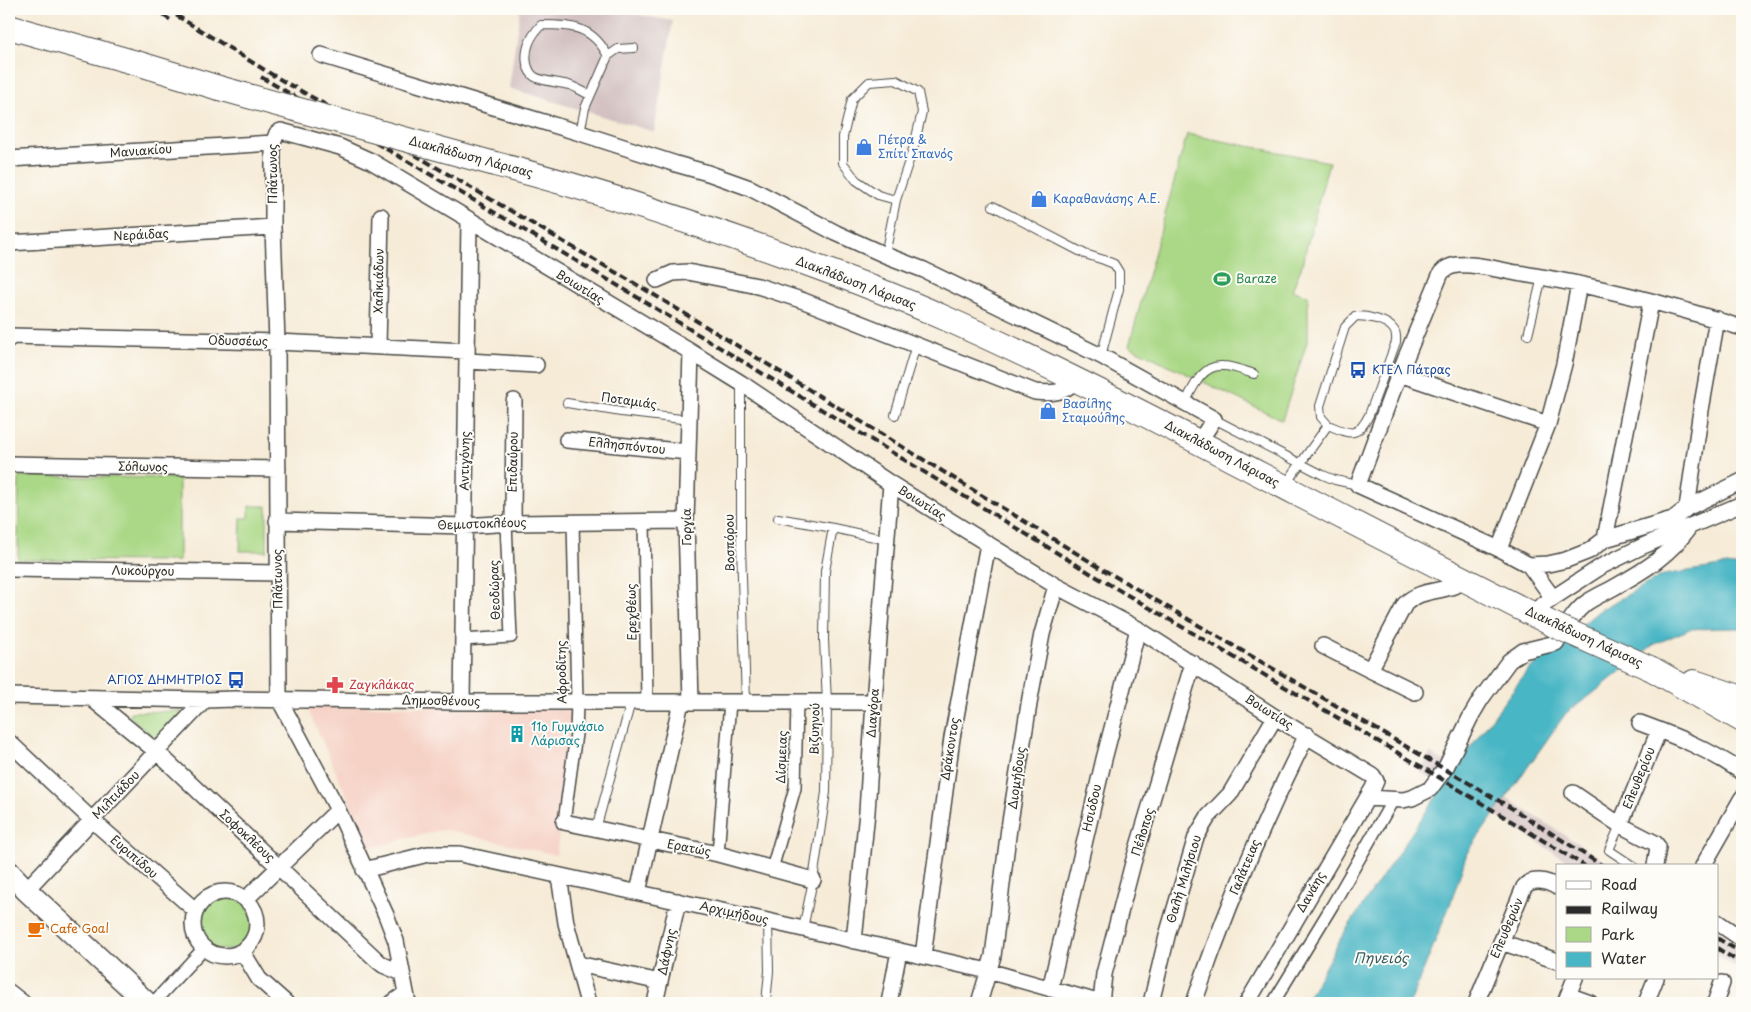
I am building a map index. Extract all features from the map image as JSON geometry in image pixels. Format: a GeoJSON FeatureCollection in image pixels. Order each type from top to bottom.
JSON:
{"type":"FeatureCollection","features":[{"type":"Feature","properties":{"kind":"main road","name":"Διακλάδωση Λάρισας"},"geometry":{"type":"LineString","coordinates":[[9,28],[601,194],[708,228],[795,259],[943,317],[1078,380],[1531,614],[1652,669],[1742,720]]}},
{"type":"Feature","properties":{"kind":"main road","name":"Διακλάδωση Λάρισας"},"geometry":{"type":"LineString","coordinates":[[1652,669],[1742,698]]}},
{"type":"Feature","properties":{"kind":"main road"},"geometry":{"type":"LineString","coordinates":[[9,872],[147,1003]]}},
{"type":"Feature","properties":{"kind":"street"},"geometry":{"type":"LineString","coordinates":[[321,55],[580,133],[750,188],[836,232],[885,255],[924,270],[1101,356],[1214,419],[1198,442]]}},
{"type":"Feature","properties":{"kind":"street","name":"Μανιακίου"},"geometry":{"type":"LineString","coordinates":[[9,159],[277,137],[322,142],[356,153],[469,221]]}},
{"type":"Feature","properties":{"kind":"street","name":"Πλάτωνος"},"geometry":{"type":"LineString","coordinates":[[277,137],[273,227],[277,342],[279,699],[338,810],[386,915],[394,936],[407,998]]}},
{"type":"Feature","properties":{"kind":"street","name":"Χαλκιάδων"},"geometry":{"type":"LineString","coordinates":[[378,346],[381,216]]}},
{"type":"Feature","properties":{"kind":"street","name":"Βοιωτίας"},"geometry":{"type":"LineString","coordinates":[[469,221],[691,352],[892,484],[1056,586],[1138,629],[1275,717],[1371,774],[1376,781]]}},
{"type":"Feature","properties":{"kind":"street","name":"Αντιγόνης"},"geometry":{"type":"LineString","coordinates":[[462,702],[469,221]]}},
{"type":"Feature","properties":{"kind":"street","name":"Νεράιδας"},"geometry":{"type":"LineString","coordinates":[[9,243],[273,227]]}},
{"type":"Feature","properties":{"kind":"street"},"geometry":{"type":"LineString","coordinates":[[1553,598],[1529,565],[1499,549],[1358,484],[1399,374],[1438,278],[1444,269],[1450,266],[1466,265],[1579,284],[1742,328]]}},
{"type":"Feature","properties":{"kind":"street"},"geometry":{"type":"LineString","coordinates":[[657,280],[673,273],[688,272],[758,286],[1035,392],[1053,394],[1063,391],[1078,380]]}},
{"type":"Feature","properties":{"kind":"street"},"geometry":{"type":"LineString","coordinates":[[1499,549],[1548,424],[1564,364],[1579,284]]}},
{"type":"Feature","properties":{"kind":"street"},"geometry":{"type":"LineString","coordinates":[[1605,539],[1651,302]]}},
{"type":"Feature","properties":{"kind":"street"},"geometry":{"type":"LineString","coordinates":[[1687,508],[1701,410],[1717,320]]}},
{"type":"Feature","properties":{"kind":"street","name":"Οδυσσέως"},"geometry":{"type":"LineString","coordinates":[[9,337],[277,342],[378,346],[536,365]]}},
{"type":"Feature","properties":{"kind":"street","name":"Γοργία"},"geometry":{"type":"LineString","coordinates":[[638,892],[686,702],[686,521],[691,352]]}},
{"type":"Feature","properties":{"kind":"street"},"geometry":{"type":"LineString","coordinates":[[1399,374],[1548,424]]}},
{"type":"Feature","properties":{"kind":"street","name":"Επιδαύρου"},"geometry":{"type":"LineString","coordinates":[[510,523],[514,401]]}},
{"type":"Feature","properties":{"kind":"street","name":"Ελλησπόντου"},"geometry":{"type":"LineString","coordinates":[[567,440],[688,452]]}},
{"type":"Feature","properties":{"kind":"street","name":"Σόλωνος"},"geometry":{"type":"LineString","coordinates":[[9,464],[278,470]]}},
{"type":"Feature","properties":{"kind":"street"},"geometry":{"type":"LineString","coordinates":[[1529,565],[1548,564],[1576,557],[1589,551],[1605,539],[1673,519],[1687,508],[1742,481]]}},
{"type":"Feature","properties":{"kind":"street","name":"Διαγόρα"},"geometry":{"type":"LineString","coordinates":[[854,940],[868,812],[874,702],[892,484]]}},
{"type":"Feature","properties":{"kind":"street"},"geometry":{"type":"LineString","coordinates":[[1531,614],[1602,566],[1643,546],[1742,504]]}},
{"type":"Feature","properties":{"kind":"street","name":"Θεμιστοκλέους"},"geometry":{"type":"LineString","coordinates":[[277,521],[464,526],[573,521],[686,521]]}},
{"type":"Feature","properties":{"kind":"street","name":"Αφροδίτης"},"geometry":{"type":"LineString","coordinates":[[564,822],[574,756],[577,702],[573,521]]}},
{"type":"Feature","properties":{"kind":"street","name":"Ερεχθέως"},"geometry":{"type":"LineString","coordinates":[[644,521],[647,702]]}},
{"type":"Feature","properties":{"kind":"street","name":"Θεοδώρας"},"geometry":{"type":"LineString","coordinates":[[462,640],[511,637],[510,523]]}},
{"type":"Feature","properties":{"kind":"street"},"geometry":{"type":"LineString","coordinates":[[1367,798],[1392,800],[1412,798],[1430,789],[1446,767],[1481,699],[1509,661],[1523,651],[1556,643],[1576,613],[1585,604],[1658,560],[1678,542],[1690,526]]}},
{"type":"Feature","properties":{"kind":"street","name":"Δράκοντος"},"geometry":{"type":"LineString","coordinates":[[923,956],[952,738],[988,544]]}},
{"type":"Feature","properties":{"kind":"street","name":"Λυκούργου"},"geometry":{"type":"LineString","coordinates":[[9,569],[278,572]]}},
{"type":"Feature","properties":{"kind":"street"},"geometry":{"type":"LineString","coordinates":[[1370,670],[1405,604],[1411,598],[1421,594],[1449,589],[1466,580]]}},
{"type":"Feature","properties":{"kind":"street","name":"Διομήδους"},"geometry":{"type":"LineString","coordinates":[[979,1003],[993,956],[1009,828],[1027,714],[1042,634],[1056,586]]}},
{"type":"Feature","properties":{"kind":"street","name":"Ησιόδου"},"geometry":{"type":"LineString","coordinates":[[1050,989],[1104,759],[1138,629]]}},
{"type":"Feature","properties":{"kind":"street"},"geometry":{"type":"LineString","coordinates":[[1323,646],[1416,692]]}},
{"type":"Feature","properties":{"kind":"street","name":"Πέλοπος"},"geometry":{"type":"LineString","coordinates":[[1101,1003],[1104,974],[1133,863],[1193,664]]}},
{"type":"Feature","properties":{"kind":"street","name":"Δημοσθένους"},"geometry":{"type":"LineString","coordinates":[[9,696],[462,702],[874,702]]}},
{"type":"Feature","properties":{"kind":"street","name":"Σοφοκλέους"},"geometry":{"type":"LineString","coordinates":[[92,698],[157,752],[378,961],[390,969],[402,973]]}},
{"type":"Feature","properties":{"kind":"street","name":"Μιλτιάδου"},"geometry":{"type":"LineString","coordinates":[[26,890],[206,700]]}},
{"type":"Feature","properties":{"kind":"street"},"geometry":{"type":"LineString","coordinates":[[718,854],[730,702]]}},
{"type":"Feature","properties":{"kind":"street","name":"Δίσμειας"},"geometry":{"type":"LineString","coordinates":[[772,869],[795,788],[797,702]]}},
{"type":"Feature","properties":{"kind":"street","name":"Θαλή Μιλήσιου"},"geometry":{"type":"LineString","coordinates":[[1151,1003],[1168,932],[1196,837],[1208,817],[1230,794],[1275,717]]}},
{"type":"Feature","properties":{"kind":"street"},"geometry":{"type":"LineString","coordinates":[[1640,723],[1688,740],[1742,772]]}},
{"type":"Feature","properties":{"kind":"street","name":"Ελευθερίου"},"geometry":{"type":"LineString","coordinates":[[1620,825],[1659,730]]}},
{"type":"Feature","properties":{"kind":"street","name":"Γαλάτειας"},"geometry":{"type":"LineString","coordinates":[[1194,1003],[1231,900],[1256,841],[1307,735]]}},
{"type":"Feature","properties":{"kind":"street","name":"Ευριπίδου"},"geometry":{"type":"LineString","coordinates":[[9,742],[92,820],[195,910]]}},
{"type":"Feature","properties":{"kind":"street","name":"Δανάης"},"geometry":{"type":"LineString","coordinates":[[1247,1003],[1376,781]]}},
{"type":"Feature","properties":{"kind":"street","name":"Ελευθερίου"},"geometry":{"type":"LineString","coordinates":[[1573,793],[1620,825],[1655,843],[1658,848],[1655,864]]}},
{"type":"Feature","properties":{"kind":"street"},"geometry":{"type":"LineString","coordinates":[[1704,864],[1742,798]]}},
{"type":"Feature","properties":{"kind":"street"},"geometry":{"type":"LineString","coordinates":[[1273,1003],[1332,906],[1392,800]]}},
{"type":"Feature","properties":{"kind":"street"},"geometry":{"type":"LineString","coordinates":[[246,899],[338,810]]}},
{"type":"Feature","properties":{"kind":"street","name":"Ερατώς"},"geometry":{"type":"LineString","coordinates":[[564,822],[718,854],[813,880]]}},
{"type":"Feature","properties":{"kind":"street","name":"Αρχιμήδους"},"geometry":{"type":"LineString","coordinates":[[364,870],[428,854],[452,853],[854,940],[988,971],[1101,1003]]}},
{"type":"Feature","properties":{"kind":"street"},"geometry":{"type":"LineString","coordinates":[[559,876],[566,923],[588,1003]]}},
{"type":"Feature","properties":{"kind":"street","name":"Ελευθερών"},"geometry":{"type":"LineString","coordinates":[[1476,1003],[1518,899],[1528,883],[1534,881],[1545,882],[1556,887]]}},
{"type":"Feature","properties":{"kind":"street"},"geometry":{"type":"LineString","coordinates":[[225,891],[236,893],[246,899],[257,922],[253,939],[242,951],[222,956],[212,954],[198,942],[194,934],[192,925],[195,910],[204,899],[214,893],[225,891]]}},
{"type":"Feature","properties":{"kind":"street","name":"Δάφνης"},"geometry":{"type":"LineString","coordinates":[[655,1003],[678,901]]}},
{"type":"Feature","properties":{"kind":"street"},"geometry":{"type":"LineString","coordinates":[[1718,923],[1742,939]]}},
{"type":"Feature","properties":{"kind":"street"},"geometry":{"type":"LineString","coordinates":[[1501,942],[1556,961]]}},
{"type":"Feature","properties":{"kind":"street"},"geometry":{"type":"LineString","coordinates":[[153,1003],[204,948]]}},
{"type":"Feature","properties":{"kind":"street"},"geometry":{"type":"LineString","coordinates":[[242,951],[248,964],[259,979],[286,1003]]}},
{"type":"Feature","properties":{"kind":"street"},"geometry":{"type":"LineString","coordinates":[[889,1003],[899,951]]}},
{"type":"Feature","properties":{"kind":"street"},"geometry":{"type":"LineString","coordinates":[[578,964],[660,982]]}},
{"type":"Feature","properties":{"kind":"street"},"geometry":{"type":"LineString","coordinates":[[1574,980],[1567,999],[1590,1003]]}},
{"type":"Feature","properties":{"kind":"street"},"geometry":{"type":"LineString","coordinates":[[1646,1003],[1655,980]]}},
{"type":"Feature","properties":{"kind":"street"},"geometry":{"type":"LineString","coordinates":[[1716,1003],[1722,983]]}},
{"type":"Feature","properties":{"kind":"street"},"geometry":{"type":"LineString","coordinates":[[9,992],[23,1003]]}},
{"type":"Feature","properties":{"kind":"street"},"geometry":{"type":"LineString","coordinates":[[392,1003],[407,998]]}},
{"type":"Feature","properties":{"kind":"lane"},"geometry":{"type":"LineString","coordinates":[[590,95],[571,86],[533,76],[528,69],[526,57],[528,43],[541,25],[565,26],[584,31],[596,38],[608,56]]}},
{"type":"Feature","properties":{"kind":"lane"},"geometry":{"type":"LineString","coordinates":[[580,133],[585,108],[608,56],[618,49],[634,48]]}},
{"type":"Feature","properties":{"kind":"lane"},"geometry":{"type":"LineString","coordinates":[[885,255],[896,200],[914,146],[922,112],[918,92],[896,80],[869,82],[852,99],[842,137],[843,163],[856,180],[878,196],[896,200]]}},
{"type":"Feature","properties":{"kind":"lane"},"geometry":{"type":"LineString","coordinates":[[993,206],[1084,254],[1114,264],[1119,272],[1120,289],[1101,356]]}},
{"type":"Feature","properties":{"kind":"lane"},"geometry":{"type":"LineString","coordinates":[[1528,335],[1542,277]]}},
{"type":"Feature","properties":{"kind":"lane"},"geometry":{"type":"LineString","coordinates":[[1356,316],[1364,316],[1387,324],[1394,329],[1396,342],[1369,415],[1363,426],[1356,432],[1347,433],[1328,425],[1321,417],[1320,406],[1345,327],[1356,316]]}},
{"type":"Feature","properties":{"kind":"lane"},"geometry":{"type":"LineString","coordinates":[[895,416],[916,345]]}},
{"type":"Feature","properties":{"kind":"lane"},"geometry":{"type":"LineString","coordinates":[[1185,403],[1198,379],[1210,368],[1222,365],[1254,374]]}},
{"type":"Feature","properties":{"kind":"lane","name":"Βοσπόρου"},"geometry":{"type":"LineString","coordinates":[[741,384],[740,546],[746,702]]}},
{"type":"Feature","properties":{"kind":"lane","name":"Ποταμιάς"},"geometry":{"type":"LineString","coordinates":[[567,403],[621,412],[690,420]]}},
{"type":"Feature","properties":{"kind":"lane"},"geometry":{"type":"LineString","coordinates":[[1214,419],[1335,480],[1358,484]]}},
{"type":"Feature","properties":{"kind":"lane"},"geometry":{"type":"LineString","coordinates":[[1284,487],[1328,425]]}},
{"type":"Feature","properties":{"kind":"lane"},"geometry":{"type":"LineString","coordinates":[[778,518],[888,540]]}},
{"type":"Feature","properties":{"kind":"lane","name":"Βιζυηνού"},"geometry":{"type":"LineString","coordinates":[[803,929],[813,880],[826,792],[827,702],[824,640],[824,570],[833,528]]}},
{"type":"Feature","properties":{"kind":"lane"},"geometry":{"type":"LineString","coordinates":[[596,829],[631,702]]}},
{"type":"Feature","properties":{"kind":"lane"},"geometry":{"type":"LineString","coordinates":[[1620,825],[1610,850],[1631,864]]}},
{"type":"Feature","properties":{"kind":"lane"},"geometry":{"type":"LineString","coordinates":[[766,1003],[769,971],[768,921]]}},
{"type":"Feature","properties":{"kind":"shaded area"},"geometry":{"type":"Polygon","coordinates":[[[520,9],[607,9],[673,21],[654,132],[509,88],[520,9]]]}},
{"type":"Feature","properties":{"kind":"shaded area"},"geometry":{"type":"Polygon","coordinates":[[[306,705],[574,709],[572,748],[556,855],[447,830],[370,848],[306,705]]]}},
{"type":"Feature","properties":{"kind":"shaded area"},"geometry":{"type":"Polygon","coordinates":[[[1430,753],[1516,804],[1610,864],[1572,864],[1506,822],[1420,772],[1430,753]]]}},
{"type":"Feature","properties":{"kind":"shaded area"},"geometry":{"type":"Polygon","coordinates":[[[1718,933],[1742,948],[1742,971],[1718,957],[1718,933]]]}},
{"type":"Feature","properties":{"kind":"green space","name":"Baraze"},"geometry":{"type":"Polygon","coordinates":[[[1187,134],[1329,162],[1301,268],[1292,290],[1308,296],[1308,339],[1282,420],[1129,346],[1187,134]]]}},
{"type":"Feature","properties":{"kind":"green space"},"geometry":{"type":"Polygon","coordinates":[[[19,476],[179,478],[179,561],[18,560],[19,476]]]}},
{"type":"Feature","properties":{"kind":"green space"},"geometry":{"type":"Polygon","coordinates":[[[249,506],[267,506],[267,551],[240,551],[241,518],[249,518],[249,506]]]}},
{"type":"Feature","properties":{"kind":"green space"},"geometry":{"type":"Polygon","coordinates":[[[181,711],[181,716],[158,742],[129,715],[131,712],[181,711]]]}},
{"type":"Feature","properties":{"kind":"green space"},"geometry":{"type":"Polygon","coordinates":[[[220,896],[230,896],[240,900],[248,908],[252,923],[248,938],[240,946],[230,950],[220,950],[210,946],[202,938],[198,928],[198,918],[202,908],[210,900],[220,896]]]}},
{"type":"Feature","properties":{"kind":"water","name":"Πηνειός"},"geometry":{"type":"Polygon","coordinates":[[[1727,565],[1742,567],[1742,628],[1690,629],[1653,645],[1566,713],[1467,853],[1450,905],[1410,1003],[1305,1003],[1342,936],[1463,757],[1527,671],[1600,610],[1663,575],[1727,565]]]}},
{"type":"Feature","properties":{"kind":"railway"},"geometry":{"type":"LineString","coordinates":[[153,9],[172,21]]}},
{"type":"Feature","properties":{"kind":"railway"},"geometry":{"type":"LineString","coordinates":[[166,9],[276,77],[417,156],[651,293],[1099,567],[1513,809],[1600,864]]}},
{"type":"Feature","properties":{"kind":"railway"},"geometry":{"type":"LineString","coordinates":[[261,77],[627,291],[1095,576],[1422,767],[1582,864]]}},
{"type":"Feature","properties":{"kind":"railway"},"geometry":{"type":"LineString","coordinates":[[1718,939],[1742,953]]}},
{"type":"Feature","properties":{"kind":"railway"},"geometry":{"type":"LineString","coordinates":[[1718,949],[1742,964]]}},
{"type":"Feature","properties":{"kind":"place","name":"Πέτρα & Σπίτι Σπανός"},"geometry":{"type":"Point","coordinates":[864,147]}},
{"type":"Feature","properties":{"kind":"place","name":"Καραθανάσης Α.Ε."},"geometry":{"type":"Point","coordinates":[1039,199]}},
{"type":"Feature","properties":{"kind":"place","name":"Baraze"},"geometry":{"type":"Point","coordinates":[1222,279]}},
{"type":"Feature","properties":{"kind":"place","name":"ΚΤΕΛ Πάτρας"},"geometry":{"type":"Point","coordinates":[1358,370]}},
{"type":"Feature","properties":{"kind":"place","name":"Βασίλης Σταμούλης"},"geometry":{"type":"Point","coordinates":[1048,411]}},
{"type":"Feature","properties":{"kind":"place","name":"ΑΓΙΟΣ ΔΗΜΗΤΡΙΟΣ"},"geometry":{"type":"Point","coordinates":[236,680]}},
{"type":"Feature","properties":{"kind":"place","name":"Ζαγκλάκας"},"geometry":{"type":"Point","coordinates":[335,685]}},
{"type":"Feature","properties":{"kind":"place","name":"11ο Γυμνάσιο Λάρισας"},"geometry":{"type":"Point","coordinates":[517,734]}},
{"type":"Feature","properties":{"kind":"place","name":"Cafe Goal"},"geometry":{"type":"Point","coordinates":[36,929]}}]}
